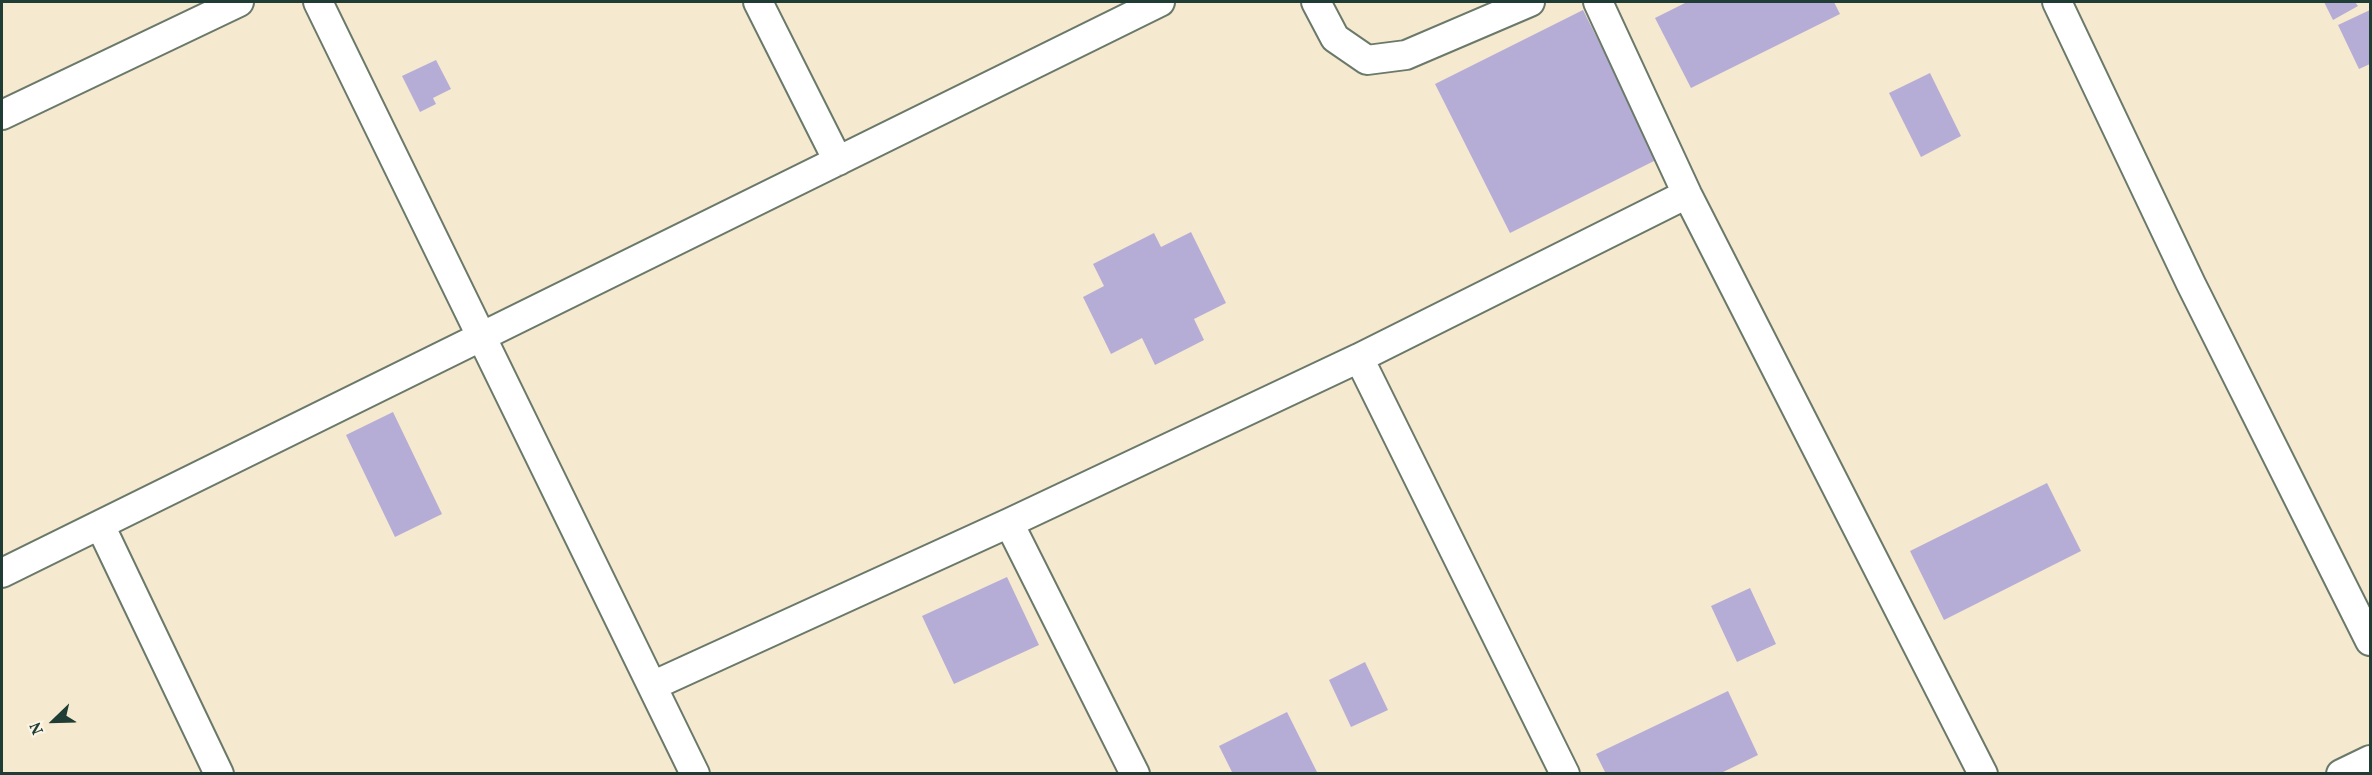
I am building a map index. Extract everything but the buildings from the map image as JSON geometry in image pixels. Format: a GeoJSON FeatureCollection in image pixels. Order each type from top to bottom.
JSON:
{"type":"FeatureCollection","features":[{"type":"Feature","properties":{"kind":"street"},"geometry":{"type":"LineString","coordinates":[[2,115],[239,2]]}},
{"type":"Feature","properties":{"kind":"street"},"geometry":{"type":"LineString","coordinates":[[318,2],[695,774]]}},
{"type":"Feature","properties":{"kind":"street"},"geometry":{"type":"LineString","coordinates":[[758,2],[838,161]]}},
{"type":"Feature","properties":{"kind":"street"},"geometry":{"type":"LineString","coordinates":[[2,573],[1160,2]]}},
{"type":"Feature","properties":{"kind":"street"},"geometry":{"type":"LineString","coordinates":[[1316,2],[1335,38],[1367,60],[1406,55],[1530,2]]}},
{"type":"Feature","properties":{"kind":"street"},"geometry":{"type":"LineString","coordinates":[[1598,2],[1687,194],[1983,774]]}},
{"type":"Feature","properties":{"kind":"street"},"geometry":{"type":"LineString","coordinates":[[2057,2],[2191,284],[2370,641]]}},
{"type":"Feature","properties":{"kind":"street"},"geometry":{"type":"LineString","coordinates":[[652,686],[1009,523],[1359,358],[1687,194]]}},
{"type":"Feature","properties":{"kind":"street"},"geometry":{"type":"LineString","coordinates":[[1359,358],[1565,774]]}},
{"type":"Feature","properties":{"kind":"street"},"geometry":{"type":"LineString","coordinates":[[1009,523],[1135,774]]}},
{"type":"Feature","properties":{"kind":"street"},"geometry":{"type":"LineString","coordinates":[[100,525],[219,774]]}},
{"type":"Feature","properties":{"kind":"street"},"geometry":{"type":"LineString","coordinates":[[2341,774],[2370,760]]}}]}
